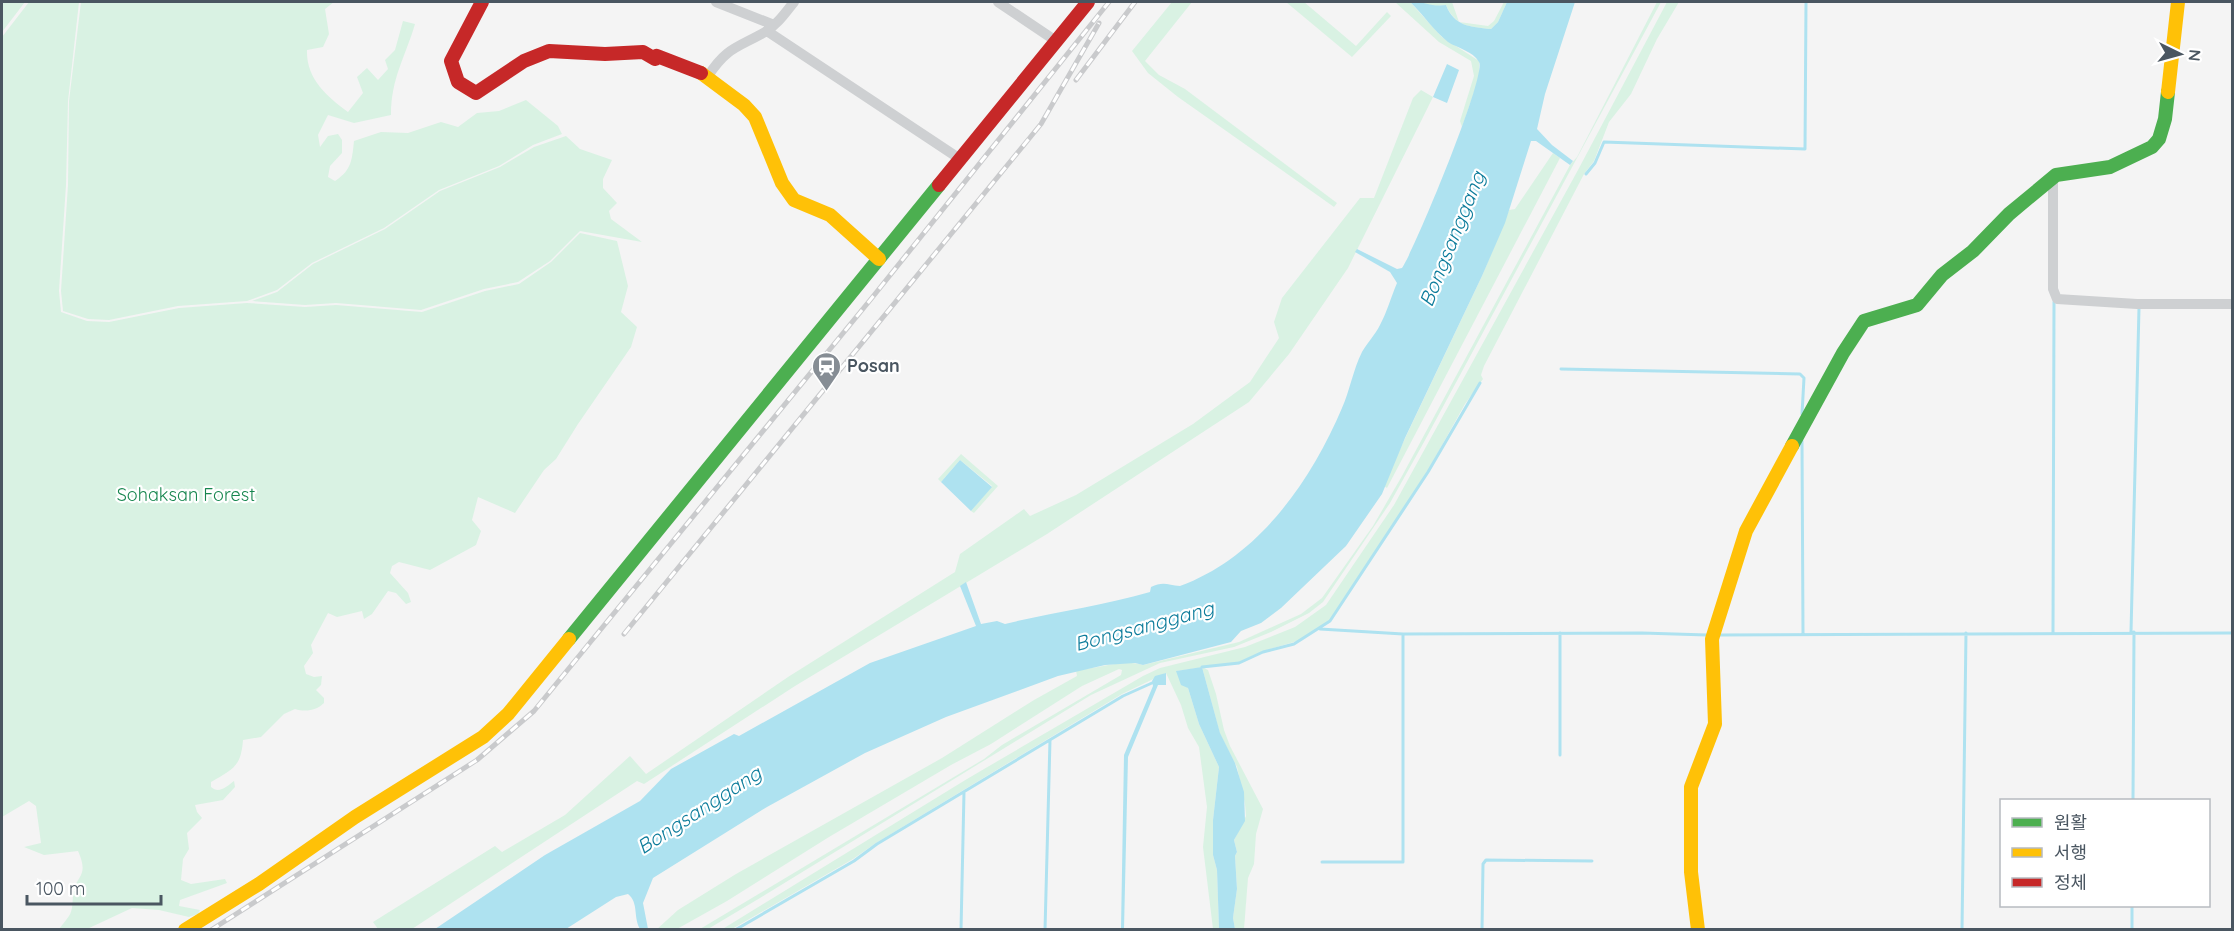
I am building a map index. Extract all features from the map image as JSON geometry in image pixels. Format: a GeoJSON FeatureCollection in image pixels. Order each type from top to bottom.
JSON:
{"type":"FeatureCollection","features":[{"type":"Feature","properties":{"kind":"street"},"geometry":{"type":"LineString","coordinates":[[482,2],[451,61],[454,78],[469,91],[476,93],[524,61],[549,51],[605,54],[643,52],[708,76],[755,117],[782,183],[795,200],[814,204],[828,212],[879,259]]}},
{"type":"Feature","properties":{"kind":"street"},"geometry":{"type":"LineString","coordinates":[[716,2],[770,28],[960,159]]}},
{"type":"Feature","properties":{"kind":"street"},"geometry":{"type":"LineString","coordinates":[[708,76],[729,49],[770,28],[794,2]]}},
{"type":"Feature","properties":{"kind":"street"},"geometry":{"type":"LineString","coordinates":[[998,2],[1056,41]]}},
{"type":"Feature","properties":{"kind":"street"},"geometry":{"type":"LineString","coordinates":[[186,930],[259,884],[355,817],[483,737],[508,714],[1088,2]]}},
{"type":"Feature","properties":{"kind":"street"},"geometry":{"type":"LineString","coordinates":[[1698,930],[1691,872],[1691,787],[1715,724],[1712,639],[1746,531],[1858,327],[1872,318],[1907,310],[1917,305],[1942,275],[2050,180],[2066,173],[2110,166],[2145,152],[2159,139],[2168,98],[2178,2]]}},
{"type":"Feature","properties":{"kind":"street"},"geometry":{"type":"LineString","coordinates":[[2050,180],[2053,184],[2053,289],[2057,299],[2137,304],[2232,304]]}},
{"type":"Feature","properties":{"kind":"green space"},"geometry":{"type":"Polygon","coordinates":[[[2,2],[25,2],[2,32],[2,2]]]}},
{"type":"Feature","properties":{"kind":"green space","name":"Sohaksan Forest"},"geometry":{"type":"Polygon","coordinates":[[[29,2],[79,2],[68,101],[66,185],[59,291],[61,312],[87,321],[109,322],[179,308],[247,303],[305,307],[336,305],[422,312],[485,291],[519,284],[551,262],[580,233],[617,241],[628,286],[621,312],[637,327],[631,347],[556,459],[544,470],[515,513],[478,497],[472,520],[481,531],[476,545],[430,570],[399,562],[392,566],[390,573],[408,593],[411,602],[406,604],[396,593],[388,591],[372,614],[364,619],[362,611],[337,617],[328,613],[311,645],[313,653],[304,666],[306,674],[314,677],[322,676],[321,685],[316,690],[324,698],[324,703],[314,709],[306,711],[295,709],[284,714],[261,737],[243,740],[238,762],[225,774],[211,782],[211,787],[217,790],[234,781],[235,787],[223,800],[195,805],[202,818],[187,833],[189,849],[183,859],[181,880],[191,884],[225,879],[227,883],[180,900],[179,906],[200,910],[198,914],[189,917],[159,910],[132,908],[87,929],[59,929],[71,913],[74,888],[82,872],[83,866],[78,851],[44,855],[24,847],[41,843],[36,806],[29,801],[2,817],[2,37],[29,2]]]}},
{"type":"Feature","properties":{"kind":"green space"},"geometry":{"type":"Polygon","coordinates":[[[81,2],[334,2],[325,9],[329,34],[323,47],[307,50],[308,60],[319,86],[348,112],[363,93],[357,77],[367,68],[378,80],[388,69],[385,60],[395,50],[403,21],[415,24],[393,90],[391,115],[354,123],[328,115],[318,135],[320,147],[328,136],[338,134],[342,140],[342,153],[330,166],[328,177],[335,181],[348,168],[352,159],[354,141],[381,132],[408,133],[441,122],[458,127],[477,113],[499,111],[526,100],[558,126],[562,134],[533,145],[499,166],[439,190],[384,228],[312,263],[277,290],[247,301],[178,306],[109,320],[88,319],[63,311],[61,291],[68,185],[69,101],[81,2]]]}},
{"type":"Feature","properties":{"kind":"green space"},"geometry":{"type":"Polygon","coordinates":[[[1172,2],[1192,2],[1145,61],[1159,75],[1185,89],[1337,203],[1334,207],[1178,97],[1148,73],[1132,51],[1172,2]]]}},
{"type":"Feature","properties":{"kind":"green space"},"geometry":{"type":"Polygon","coordinates":[[[1286,2],[1304,2],[1356,46],[1387,12],[1391,16],[1352,57],[1286,2]]]}},
{"type":"Feature","properties":{"kind":"green space"},"geometry":{"type":"Polygon","coordinates":[[[1395,2],[1410,2],[1442,37],[1479,61],[1479,78],[1462,127],[1460,121],[1474,76],[1471,61],[1439,42],[1395,2]]]}},
{"type":"Feature","properties":{"kind":"green space"},"geometry":{"type":"Polygon","coordinates":[[[1421,2],[1452,2],[1459,22],[1446,5],[1430,7],[1421,2]]]}},
{"type":"Feature","properties":{"kind":"green space"},"geometry":{"type":"Polygon","coordinates":[[[1504,2],[1507,2],[1498,22],[1491,29],[1469,26],[1460,22],[1488,26],[1494,21],[1504,2]]]}},
{"type":"Feature","properties":{"kind":"green space"},"geometry":{"type":"Polygon","coordinates":[[[1657,2],[1661,2],[1424,442],[1390,503],[1323,602],[1309,613],[1234,647],[1160,663],[1091,695],[760,898],[708,929],[700,929],[1121,675],[1122,670],[1119,669],[1082,686],[991,744],[829,837],[727,901],[677,929],[656,930],[678,910],[736,874],[942,758],[1034,700],[1077,676],[1076,670],[1127,663],[1143,665],[1239,642],[1301,614],[1322,598],[1373,526],[1402,476],[1570,165],[1577,157],[1657,2]]]}},
{"type":"Feature","properties":{"kind":"green space"},"geometry":{"type":"Polygon","coordinates":[[[1667,2],[1679,2],[1657,39],[1631,94],[1609,122],[1594,161],[1584,174],[1484,366],[1481,375],[1483,379],[1465,404],[1427,472],[1330,621],[1301,640],[1263,651],[1239,662],[1177,671],[1188,688],[1199,724],[1219,767],[1213,820],[1213,855],[1217,870],[1219,929],[1213,929],[1203,847],[1207,807],[1199,747],[1188,728],[1181,705],[1166,673],[1122,694],[853,859],[732,929],[721,930],[967,779],[1143,676],[1160,668],[1245,647],[1295,627],[1326,605],[1394,505],[1578,170],[1667,2]]]}},
{"type":"Feature","properties":{"kind":"green space"},"geometry":{"type":"Polygon","coordinates":[[[1421,90],[1433,97],[1348,268],[1289,354],[1249,402],[1047,534],[795,686],[644,784],[637,781],[412,929],[378,929],[373,922],[495,846],[502,852],[565,815],[630,756],[646,774],[788,677],[955,572],[960,554],[1024,509],[1030,516],[1076,495],[1193,424],[1250,382],[1279,338],[1274,322],[1282,298],[1360,198],[1374,198],[1413,98],[1421,90]]]}},
{"type":"Feature","properties":{"kind":"green space"},"geometry":{"type":"Polygon","coordinates":[[[566,136],[580,149],[612,160],[603,179],[603,188],[617,203],[609,211],[611,219],[642,242],[580,231],[550,261],[518,282],[484,289],[421,310],[336,303],[305,305],[252,301],[277,292],[313,264],[385,229],[440,191],[500,167],[534,147],[566,136]]]}},
{"type":"Feature","properties":{"kind":"green space"},"geometry":{"type":"Polygon","coordinates":[[[1553,153],[1560,158],[1387,488],[1384,486],[1391,468],[1482,276],[1509,210],[1515,209],[1553,153]]]}},
{"type":"Feature","properties":{"kind":"green space"},"geometry":{"type":"Polygon","coordinates":[[[961,454],[998,486],[974,513],[971,511],[992,486],[960,460],[941,482],[938,479],[961,454]]]}},
{"type":"Feature","properties":{"kind":"green space"},"geometry":{"type":"Polygon","coordinates":[[[1202,667],[1208,670],[1230,746],[1263,809],[1256,834],[1254,864],[1248,878],[1244,929],[1235,929],[1233,918],[1237,889],[1235,856],[1237,852],[1234,840],[1246,816],[1245,804],[1237,767],[1220,734],[1202,667]]]}},
{"type":"Feature","properties":{"kind":"water","name":"Bongsanggang"},"geometry":{"type":"Polygon","coordinates":[[[1410,2],[1446,5],[1458,21],[1470,26],[1491,29],[1498,22],[1507,2],[1575,2],[1545,94],[1537,129],[1552,145],[1573,161],[1570,165],[1536,141],[1531,141],[1505,223],[1405,438],[1382,494],[1346,546],[1281,608],[1261,623],[1241,631],[1231,642],[1143,665],[1135,663],[1105,665],[1058,676],[946,717],[865,753],[767,807],[653,878],[643,903],[648,929],[640,929],[634,902],[628,894],[616,897],[566,929],[435,929],[545,855],[640,801],[671,769],[734,734],[739,736],[870,663],[976,626],[960,586],[966,582],[981,624],[997,621],[1005,624],[1132,597],[1150,592],[1151,587],[1159,584],[1180,586],[1208,573],[1257,537],[1297,490],[1329,436],[1342,408],[1362,352],[1380,325],[1397,283],[1390,272],[1355,252],[1357,249],[1397,269],[1402,268],[1434,198],[1462,128],[1479,74],[1479,62],[1476,58],[1443,38],[1410,2]]]}},
{"type":"Feature","properties":{"kind":"water"},"geometry":{"type":"Polygon","coordinates":[[[1447,64],[1459,70],[1447,103],[1433,97],[1447,64]]]}},
{"type":"Feature","properties":{"kind":"water"},"geometry":{"type":"Polygon","coordinates":[[[960,460],[992,487],[971,511],[941,482],[960,460]]]}},
{"type":"Feature","properties":{"kind":"water"},"geometry":{"type":"Polygon","coordinates":[[[1202,667],[1220,733],[1235,763],[1244,792],[1245,821],[1234,840],[1237,852],[1235,856],[1237,889],[1233,918],[1235,929],[1219,929],[1217,870],[1213,855],[1213,820],[1219,767],[1199,724],[1188,688],[1181,685],[1176,671],[1202,667]]]}},
{"type":"Feature","properties":{"kind":"water"},"geometry":{"type":"Polygon","coordinates":[[[1166,673],[1166,685],[1158,685],[1128,757],[1124,929],[1121,929],[1124,755],[1153,686],[1152,681],[1155,676],[1166,673]]]}},
{"type":"Feature","properties":{"kind":"waterway"},"geometry":{"type":"LineString","coordinates":[[1586,174],[1595,163],[1604,142],[1805,149],[1806,2]]}},
{"type":"Feature","properties":{"kind":"waterway"},"geometry":{"type":"LineString","coordinates":[[2053,632],[2054,302]]}},
{"type":"Feature","properties":{"kind":"waterway"},"geometry":{"type":"LineString","coordinates":[[2131,632],[2139,308]]}},
{"type":"Feature","properties":{"kind":"waterway"},"geometry":{"type":"LineString","coordinates":[[1561,369],[1800,374],[1804,378],[1802,414]]}},
{"type":"Feature","properties":{"kind":"waterway"},"geometry":{"type":"LineString","coordinates":[[1202,667],[1239,663],[1263,652],[1294,644],[1330,621],[1428,472],[1480,383]]}},
{"type":"Feature","properties":{"kind":"waterway"},"geometry":{"type":"LineString","coordinates":[[1802,441],[1803,634]]}},
{"type":"Feature","properties":{"kind":"waterway"},"geometry":{"type":"LineString","coordinates":[[1320,629],[1403,634],[1707,635]]}},
{"type":"Feature","properties":{"kind":"waterway"},"geometry":{"type":"LineString","coordinates":[[2133,799],[2134,632]]}},
{"type":"Feature","properties":{"kind":"waterway"},"geometry":{"type":"LineString","coordinates":[[1560,633],[1560,755]]}},
{"type":"Feature","properties":{"kind":"waterway"},"geometry":{"type":"LineString","coordinates":[[1962,930],[1966,633]]}},
{"type":"Feature","properties":{"kind":"waterway"},"geometry":{"type":"LineString","coordinates":[[1719,635],[2232,633]]}},
{"type":"Feature","properties":{"kind":"waterway"},"geometry":{"type":"LineString","coordinates":[[1322,862],[1403,862],[1403,635]]}},
{"type":"Feature","properties":{"kind":"waterway"},"geometry":{"type":"LineString","coordinates":[[735,930],[854,861],[877,844],[1123,696],[1152,683]]}},
{"type":"Feature","properties":{"kind":"waterway"},"geometry":{"type":"LineString","coordinates":[[1045,930],[1050,740]]}},
{"type":"Feature","properties":{"kind":"waterway"},"geometry":{"type":"LineString","coordinates":[[961,930],[964,792]]}},
{"type":"Feature","properties":{"kind":"waterway"},"geometry":{"type":"LineString","coordinates":[[1482,930],[1483,864],[1486,860],[1592,861]]}},
{"type":"Feature","properties":{"kind":"waterway"},"geometry":{"type":"LineString","coordinates":[[2132,907],[2132,930]]}},
{"type":"Feature","properties":{"kind":"railway"},"geometry":{"type":"LineString","coordinates":[[211,930],[477,760],[534,711],[871,299],[1109,2]]}},
{"type":"Feature","properties":{"kind":"railway"},"geometry":{"type":"LineString","coordinates":[[1076,80],[1135,2]]}},
{"type":"Feature","properties":{"kind":"railway"},"geometry":{"type":"LineString","coordinates":[[624,634],[1041,124],[1099,23]]}},
{"type":"Feature","properties":{"kind":"traffic: fast"},"geometry":{"type":"LineString","coordinates":[[1792,446],[1843,353],[1864,321],[1917,305],[1942,275],[1973,251],[2009,214],[2056,175],[2110,167],[2152,147],[2159,139],[2165,119],[2168,92]]}},
{"type":"Feature","properties":{"kind":"traffic: fast"},"geometry":{"type":"LineString","coordinates":[[569,639],[939,185]]}},
{"type":"Feature","properties":{"kind":"traffic: slow"},"geometry":{"type":"LineString","coordinates":[[2168,92],[2178,2]]}},
{"type":"Feature","properties":{"kind":"traffic: slow"},"geometry":{"type":"LineString","coordinates":[[701,73],[744,105],[755,117],[782,183],[794,200],[830,215],[879,259]]}},
{"type":"Feature","properties":{"kind":"traffic: slow"},"geometry":{"type":"LineString","coordinates":[[1698,930],[1691,872],[1691,787],[1715,724],[1712,639],[1746,531],[1792,446]]}},
{"type":"Feature","properties":{"kind":"traffic: slow"},"geometry":{"type":"LineString","coordinates":[[185,930],[259,884],[355,817],[483,737],[508,714],[569,639]]}},
{"type":"Feature","properties":{"kind":"traffic: jam"},"geometry":{"type":"LineString","coordinates":[[482,2],[451,61],[458,82],[476,93],[524,61],[549,51],[605,54],[643,52],[655,59],[657,56],[701,73]]}},
{"type":"Feature","properties":{"kind":"traffic: jam"},"geometry":{"type":"LineString","coordinates":[[939,185],[1088,2]]}},
{"type":"Feature","properties":{"kind":"place","name":"Posan"},"geometry":{"type":"Point","coordinates":[826,392]}}]}
